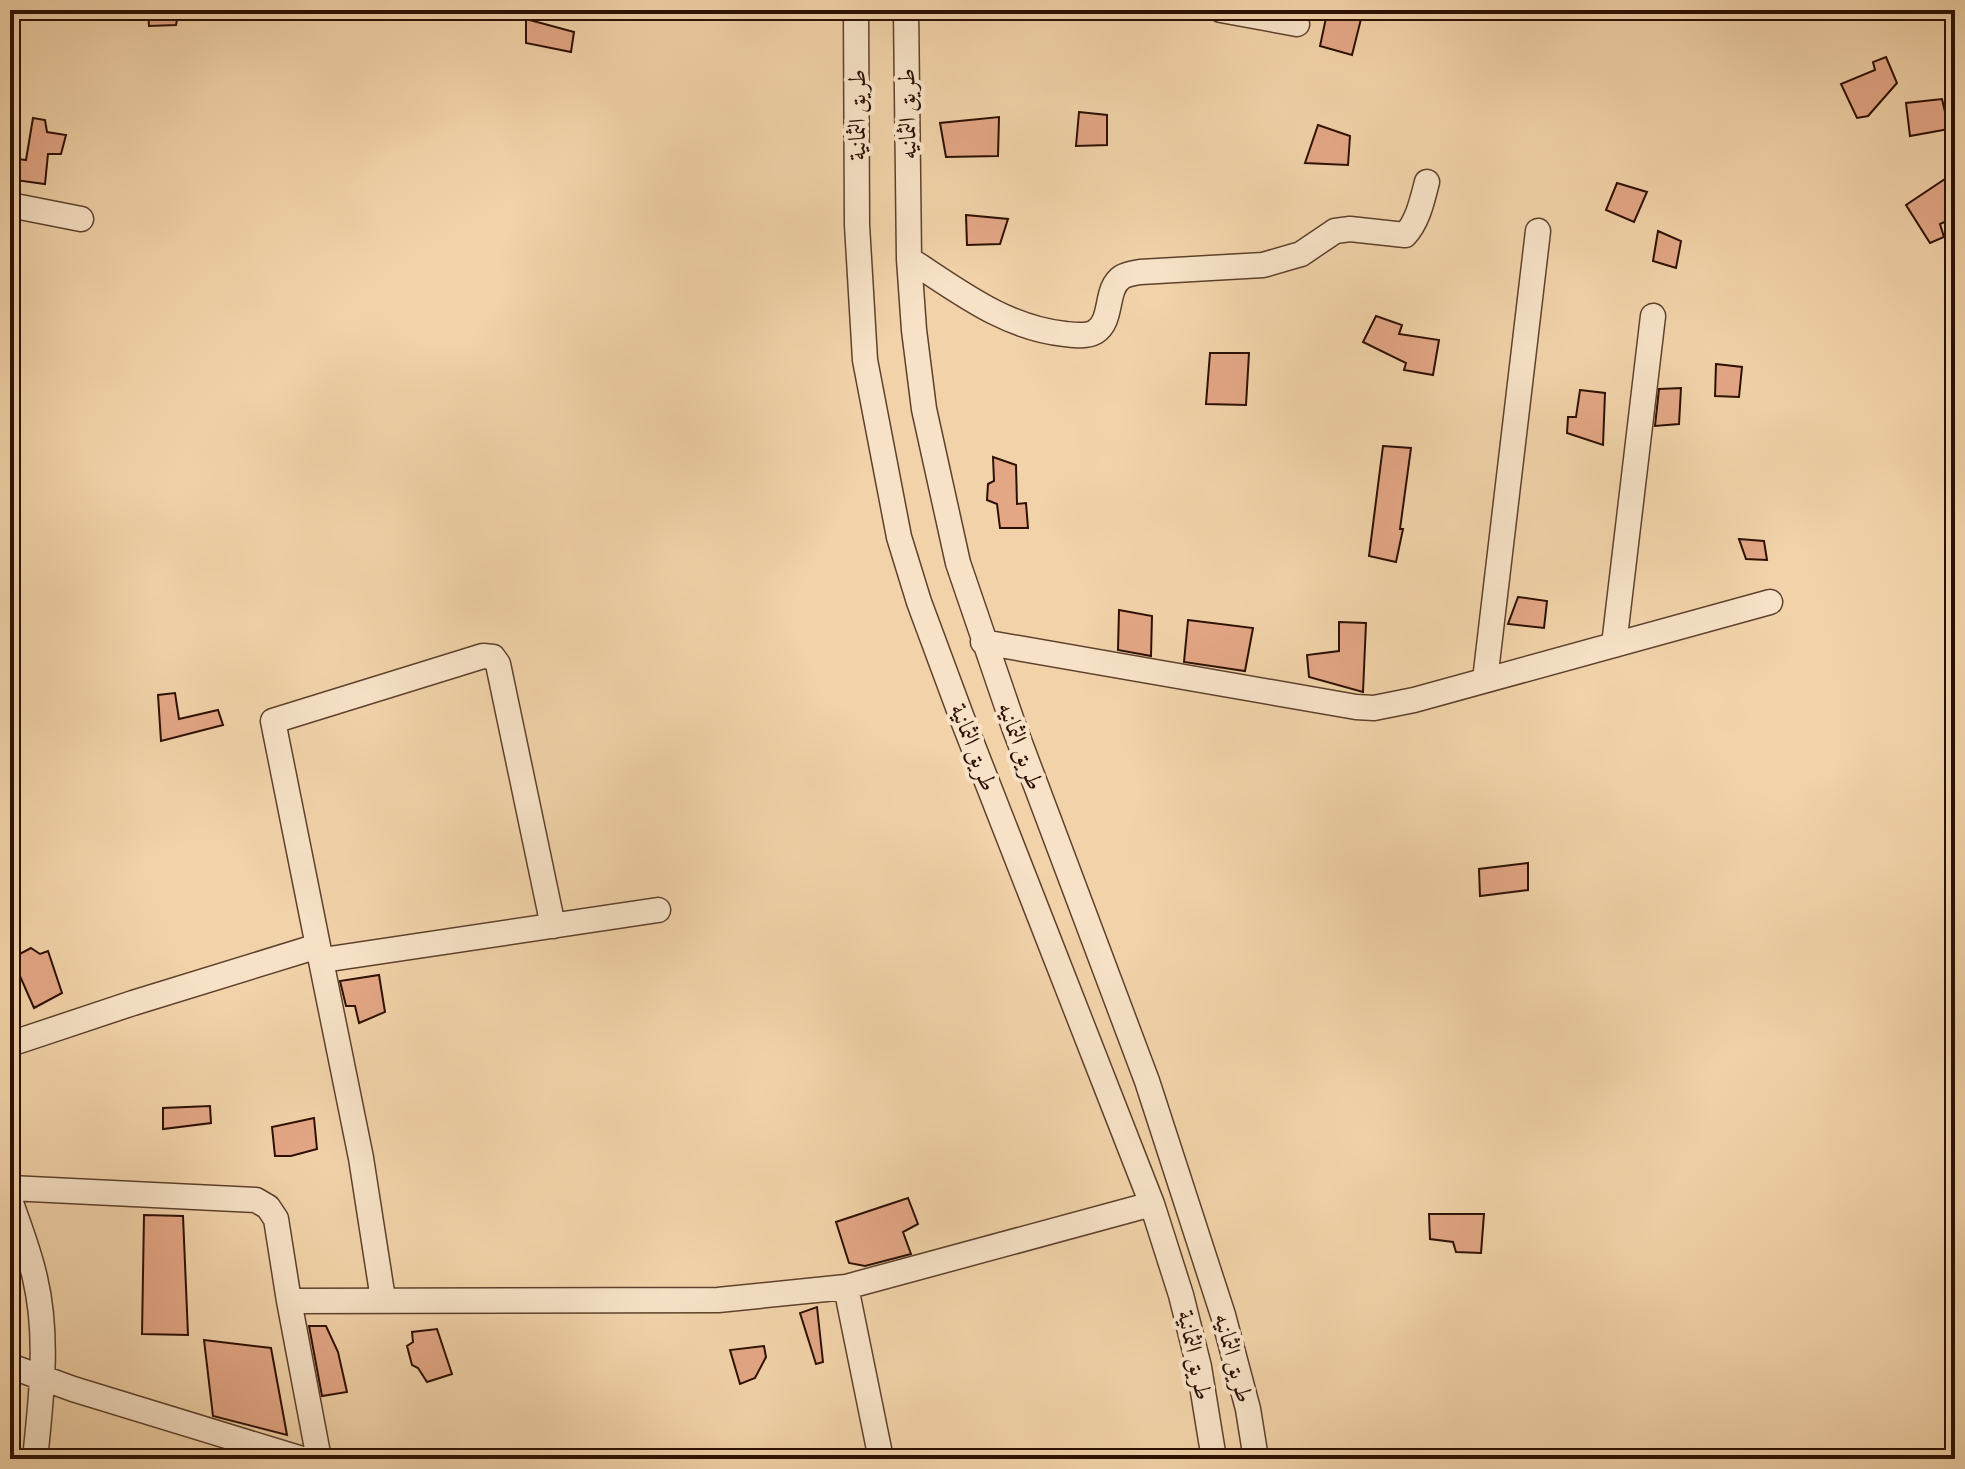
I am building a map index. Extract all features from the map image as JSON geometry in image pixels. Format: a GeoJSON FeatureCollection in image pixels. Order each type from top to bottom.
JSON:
{"type":"FeatureCollection","features":[{"type":"Feature","properties":{"kind":"street","name":"طريق الثمانية"},"geometry":{"type":"LineString","coordinates":[[856,10],[857,225],[865,360],[899,537],[919,602],[962,718],[1152,1204],[1181,1295],[1199,1367],[1214,1459]]}},
{"type":"Feature","properties":{"kind":"street","name":"طريق الثمانيه"},"geometry":{"type":"LineString","coordinates":[[906,10],[909,259],[914,330],[924,409],[958,563],[983,642],[1147,1081],[1223,1315],[1248,1409],[1256,1459]]}},
{"type":"Feature","properties":{"kind":"street"},"geometry":{"type":"LineString","coordinates":[[1221,10],[1297,24]]}},
{"type":"Feature","properties":{"kind":"street"},"geometry":{"type":"LineString","coordinates":[[909,259],[1008,319],[1049,332],[1085,335],[1101,326],[1114,286],[1122,277],[1140,272],[1263,265],[1301,254],[1335,231],[1350,229],[1405,235],[1420,209],[1427,182]]}},
{"type":"Feature","properties":{"kind":"street"},"geometry":{"type":"LineString","coordinates":[[10,205],[81,219]]}},
{"type":"Feature","properties":{"kind":"street"},"geometry":{"type":"LineString","coordinates":[[1485,680],[1538,231]]}},
{"type":"Feature","properties":{"kind":"street"},"geometry":{"type":"LineString","coordinates":[[1614,645],[1653,316]]}},
{"type":"Feature","properties":{"kind":"street"},"geometry":{"type":"LineString","coordinates":[[983,642],[1356,707],[1397,705],[1770,602]]}},
{"type":"Feature","properties":{"kind":"street"},"geometry":{"type":"LineString","coordinates":[[383,1299],[355,1127],[273,721],[483,656],[493,657],[498,664],[553,926]]}},
{"type":"Feature","properties":{"kind":"street"},"geometry":{"type":"LineString","coordinates":[[10,1044],[147,998],[321,953],[553,926],[658,910]]}},
{"type":"Feature","properties":{"kind":"street"},"geometry":{"type":"LineString","coordinates":[[10,1188],[256,1200],[268,1207],[276,1219],[319,1459]]}},
{"type":"Feature","properties":{"kind":"street"},"geometry":{"type":"LineString","coordinates":[[10,1200],[36,1281],[41,1314],[42,1378],[35,1459]]}},
{"type":"Feature","properties":{"kind":"street"},"geometry":{"type":"LineString","coordinates":[[289,1301],[718,1300],[846,1287],[1152,1204]]}},
{"type":"Feature","properties":{"kind":"street"},"geometry":{"type":"LineString","coordinates":[[846,1287],[881,1459]]}},
{"type":"Feature","properties":{"kind":"street"},"geometry":{"type":"LineString","coordinates":[[10,1366],[73,1389],[302,1459]]}},
{"type":"Feature","properties":{"kind":"building"},"geometry":{"type":"Polygon","coordinates":[[[148,10],[179,10],[176,25],[149,26],[148,10]]]}},
{"type":"Feature","properties":{"kind":"building"},"geometry":{"type":"Polygon","coordinates":[[[1339,11],[1361,19],[1352,55],[1320,46],[1326,18],[1339,11]]]}},
{"type":"Feature","properties":{"kind":"building"},"geometry":{"type":"Polygon","coordinates":[[[526,19],[574,32],[571,52],[526,43],[526,19]]]}},
{"type":"Feature","properties":{"kind":"building"},"geometry":{"type":"Polygon","coordinates":[[[1886,57],[1897,83],[1868,116],[1857,118],[1841,84],[1875,70],[1873,62],[1886,57]]]}},
{"type":"Feature","properties":{"kind":"building"},"geometry":{"type":"Polygon","coordinates":[[[1942,99],[1949,129],[1910,136],[1906,103],[1942,99]]]}},
{"type":"Feature","properties":{"kind":"building"},"geometry":{"type":"Polygon","coordinates":[[[1079,112],[1107,115],[1107,145],[1076,146],[1079,112]]]}},
{"type":"Feature","properties":{"kind":"building"},"geometry":{"type":"Polygon","coordinates":[[[999,117],[998,156],[946,157],[940,123],[999,117]]]}},
{"type":"Feature","properties":{"kind":"building"},"geometry":{"type":"Polygon","coordinates":[[[33,118],[45,120],[47,132],[66,135],[61,154],[48,154],[45,184],[15,180],[19,159],[26,160],[33,118]]]}},
{"type":"Feature","properties":{"kind":"building"},"geometry":{"type":"Polygon","coordinates":[[[1318,125],[1350,136],[1348,165],[1305,163],[1318,125]]]}},
{"type":"Feature","properties":{"kind":"building"},"geometry":{"type":"Polygon","coordinates":[[[1948,177],[1955,192],[1951,219],[1940,224],[1944,237],[1930,243],[1906,205],[1948,177]]]}},
{"type":"Feature","properties":{"kind":"building"},"geometry":{"type":"Polygon","coordinates":[[[1617,183],[1647,192],[1634,222],[1606,210],[1617,183]]]}},
{"type":"Feature","properties":{"kind":"building"},"geometry":{"type":"Polygon","coordinates":[[[966,215],[1008,219],[1000,244],[967,245],[966,215]]]}},
{"type":"Feature","properties":{"kind":"building"},"geometry":{"type":"Polygon","coordinates":[[[1658,231],[1681,241],[1676,268],[1653,261],[1658,231]]]}},
{"type":"Feature","properties":{"kind":"building"},"geometry":{"type":"Polygon","coordinates":[[[1376,316],[1402,325],[1399,334],[1439,340],[1433,375],[1404,370],[1406,363],[1363,342],[1376,316]]]}},
{"type":"Feature","properties":{"kind":"building"},"geometry":{"type":"Polygon","coordinates":[[[1210,353],[1249,353],[1246,405],[1206,404],[1210,353]]]}},
{"type":"Feature","properties":{"kind":"building"},"geometry":{"type":"Polygon","coordinates":[[[1716,364],[1742,367],[1739,397],[1715,396],[1716,364]]]}},
{"type":"Feature","properties":{"kind":"building"},"geometry":{"type":"Polygon","coordinates":[[[1681,388],[1679,424],[1655,426],[1659,389],[1681,388]]]}},
{"type":"Feature","properties":{"kind":"building"},"geometry":{"type":"Polygon","coordinates":[[[1580,390],[1605,393],[1603,445],[1567,433],[1568,417],[1576,417],[1580,390]]]}},
{"type":"Feature","properties":{"kind":"building"},"geometry":{"type":"Polygon","coordinates":[[[1383,446],[1411,448],[1400,529],[1403,529],[1396,562],[1369,556],[1383,446]]]}},
{"type":"Feature","properties":{"kind":"building"},"geometry":{"type":"Polygon","coordinates":[[[993,457],[1016,465],[1017,504],[1026,503],[1028,528],[1000,528],[997,504],[987,500],[988,484],[994,481],[993,457]]]}},
{"type":"Feature","properties":{"kind":"building"},"geometry":{"type":"Polygon","coordinates":[[[1739,539],[1764,541],[1767,560],[1746,559],[1739,539]]]}},
{"type":"Feature","properties":{"kind":"building"},"geometry":{"type":"Polygon","coordinates":[[[1518,597],[1547,601],[1544,628],[1508,624],[1518,597]]]}},
{"type":"Feature","properties":{"kind":"building"},"geometry":{"type":"Polygon","coordinates":[[[1119,610],[1152,616],[1151,656],[1118,650],[1119,610]]]}},
{"type":"Feature","properties":{"kind":"building"},"geometry":{"type":"Polygon","coordinates":[[[1188,620],[1253,628],[1245,671],[1184,662],[1188,620]]]}},
{"type":"Feature","properties":{"kind":"building"},"geometry":{"type":"Polygon","coordinates":[[[1339,622],[1366,623],[1363,692],[1309,677],[1307,655],[1339,651],[1339,622]]]}},
{"type":"Feature","properties":{"kind":"building"},"geometry":{"type":"Polygon","coordinates":[[[175,693],[179,719],[218,710],[223,725],[161,741],[158,695],[175,693]]]}},
{"type":"Feature","properties":{"kind":"building"},"geometry":{"type":"Polygon","coordinates":[[[1528,863],[1528,890],[1480,896],[1479,869],[1528,863]]]}},
{"type":"Feature","properties":{"kind":"building"},"geometry":{"type":"Polygon","coordinates":[[[31,948],[40,954],[48,951],[62,993],[34,1008],[12,958],[31,948]]]}},
{"type":"Feature","properties":{"kind":"building"},"geometry":{"type":"Polygon","coordinates":[[[379,975],[385,1012],[359,1023],[355,1006],[346,1006],[340,981],[379,975]]]}},
{"type":"Feature","properties":{"kind":"building"},"geometry":{"type":"Polygon","coordinates":[[[210,1106],[211,1123],[163,1129],[163,1108],[210,1106]]]}},
{"type":"Feature","properties":{"kind":"building"},"geometry":{"type":"Polygon","coordinates":[[[314,1118],[317,1149],[291,1156],[275,1156],[272,1127],[314,1118]]]}},
{"type":"Feature","properties":{"kind":"building"},"geometry":{"type":"Polygon","coordinates":[[[908,1198],[918,1224],[903,1232],[911,1254],[865,1266],[849,1263],[836,1222],[908,1198]]]}},
{"type":"Feature","properties":{"kind":"building"},"geometry":{"type":"Polygon","coordinates":[[[1429,1214],[1484,1214],[1481,1253],[1456,1252],[1453,1242],[1430,1239],[1429,1214]]]}},
{"type":"Feature","properties":{"kind":"building"},"geometry":{"type":"Polygon","coordinates":[[[144,1215],[183,1216],[188,1335],[142,1334],[144,1215]]]}},
{"type":"Feature","properties":{"kind":"building"},"geometry":{"type":"Polygon","coordinates":[[[817,1307],[823,1362],[816,1364],[800,1313],[817,1307]]]}},
{"type":"Feature","properties":{"kind":"building"},"geometry":{"type":"Polygon","coordinates":[[[309,1326],[326,1326],[338,1352],[347,1392],[322,1396],[309,1326]]]}},
{"type":"Feature","properties":{"kind":"building"},"geometry":{"type":"Polygon","coordinates":[[[437,1329],[452,1374],[427,1382],[418,1368],[412,1365],[407,1346],[413,1342],[412,1332],[437,1329]]]}},
{"type":"Feature","properties":{"kind":"building"},"geometry":{"type":"Polygon","coordinates":[[[204,1340],[271,1348],[287,1435],[213,1416],[204,1340]]]}},
{"type":"Feature","properties":{"kind":"building"},"geometry":{"type":"Polygon","coordinates":[[[764,1346],[766,1357],[755,1378],[740,1384],[730,1350],[764,1346]]]}}]}
